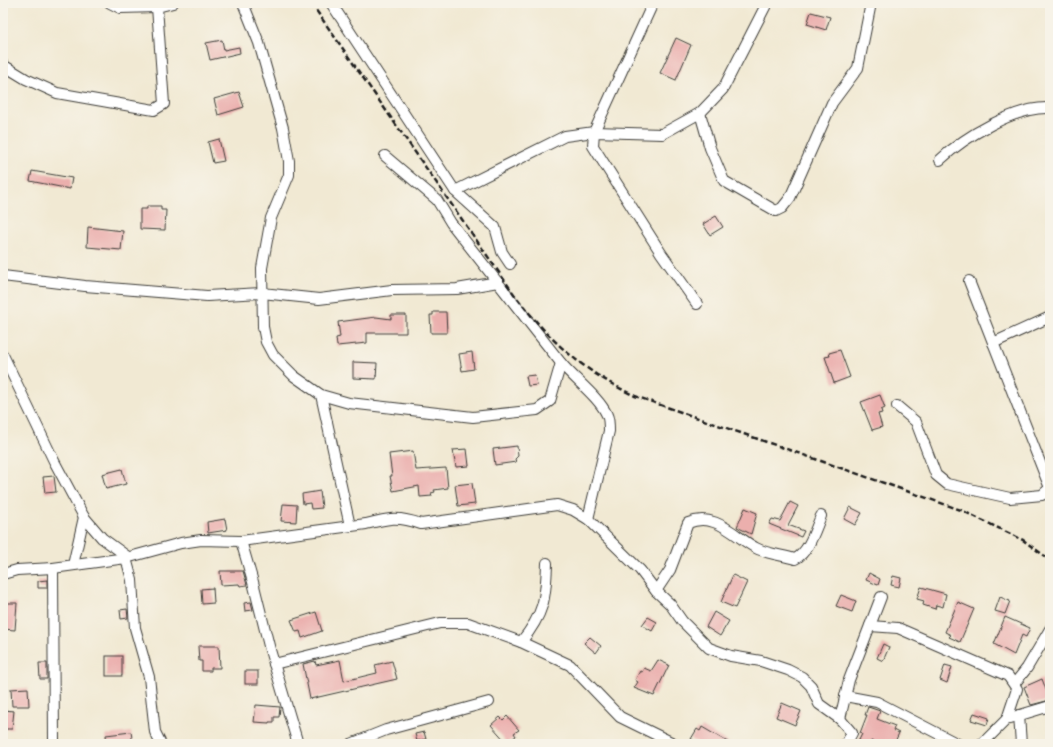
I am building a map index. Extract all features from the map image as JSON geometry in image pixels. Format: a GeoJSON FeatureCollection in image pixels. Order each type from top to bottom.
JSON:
{"type":"FeatureCollection","features":[{"type":"Feature","properties":{"kind":"street"},"geometry":{"type":"LineString","coordinates":[[110,3],[120,8],[157,7],[173,3]]}},
{"type":"Feature","properties":{"kind":"street"},"geometry":{"type":"LineString","coordinates":[[243,3],[259,43],[283,128],[289,161],[289,175],[271,218],[262,268],[263,327],[266,342],[273,356],[294,376],[321,395],[349,403],[473,417],[537,410],[550,401],[561,363]]}},
{"type":"Feature","properties":{"kind":"street"},"geometry":{"type":"LineString","coordinates":[[331,3],[455,191],[495,227],[502,252],[510,264]]}},
{"type":"Feature","properties":{"kind":"street"},"geometry":{"type":"LineString","coordinates":[[653,3],[594,132],[593,146],[661,253],[697,304]]}},
{"type":"Feature","properties":{"kind":"street"},"geometry":{"type":"LineString","coordinates":[[455,191],[565,136],[594,132],[662,134],[700,113],[723,89],[767,3]]}},
{"type":"Feature","properties":{"kind":"street"},"geometry":{"type":"LineString","coordinates":[[700,113],[710,148],[724,180],[776,210],[782,208],[790,198],[832,103],[858,68],[871,3]]}},
{"type":"Feature","properties":{"kind":"street"},"geometry":{"type":"LineString","coordinates":[[3,65],[26,79],[57,93],[154,110],[160,108],[164,104],[157,7]]}},
{"type":"Feature","properties":{"kind":"street"},"geometry":{"type":"LineString","coordinates":[[940,160],[952,148],[981,129],[1021,112],[1050,108]]}},
{"type":"Feature","properties":{"kind":"street"},"geometry":{"type":"LineString","coordinates":[[385,156],[437,200],[451,223],[561,363],[573,378],[592,396],[608,416],[609,431],[588,519]]}},
{"type":"Feature","properties":{"kind":"street"},"geometry":{"type":"LineString","coordinates":[[3,276],[85,286],[207,296],[262,294],[319,299],[392,290],[457,289],[498,282]]}},
{"type":"Feature","properties":{"kind":"street"},"geometry":{"type":"LineString","coordinates":[[897,406],[916,422],[936,475],[947,484],[1010,498],[1042,496],[1050,488],[969,281]]}},
{"type":"Feature","properties":{"kind":"street"},"geometry":{"type":"LineString","coordinates":[[993,343],[1050,317]]}},
{"type":"Feature","properties":{"kind":"street"},"geometry":{"type":"LineString","coordinates":[[3,355],[54,461],[84,517],[102,538],[127,558],[132,580],[136,628],[148,677],[155,732],[161,744]]}},
{"type":"Feature","properties":{"kind":"street"},"geometry":{"type":"LineString","coordinates":[[321,395],[350,526]]}},
{"type":"Feature","properties":{"kind":"street"},"geometry":{"type":"LineString","coordinates":[[3,574],[18,570],[53,568],[127,558],[181,543],[201,540],[241,541],[350,526],[385,519],[403,518],[421,524],[557,505],[573,510],[588,519],[640,570],[656,591],[670,604],[682,621],[709,648],[731,656],[761,661],[788,670],[802,677],[811,686],[819,704],[840,719],[852,732],[846,744]]}},
{"type":"Feature","properties":{"kind":"street"},"geometry":{"type":"LineString","coordinates":[[656,591],[670,570],[688,523],[695,520],[725,526],[756,548],[795,559],[800,557],[804,551],[821,516]]}},
{"type":"Feature","properties":{"kind":"street"},"geometry":{"type":"LineString","coordinates":[[73,565],[84,517]]}},
{"type":"Feature","properties":{"kind":"street"},"geometry":{"type":"LineString","coordinates":[[241,541],[274,664],[299,744]]}},
{"type":"Feature","properties":{"kind":"street"},"geometry":{"type":"LineString","coordinates":[[521,642],[534,626],[546,596],[547,563]]}},
{"type":"Feature","properties":{"kind":"street"},"geometry":{"type":"LineString","coordinates":[[53,568],[54,744]]}},
{"type":"Feature","properties":{"kind":"street"},"geometry":{"type":"LineString","coordinates":[[840,719],[849,680],[881,597]]}},
{"type":"Feature","properties":{"kind":"street"},"geometry":{"type":"LineString","coordinates":[[274,664],[440,623],[468,623],[521,642],[570,665],[620,717],[675,744]]}},
{"type":"Feature","properties":{"kind":"street"},"geometry":{"type":"LineString","coordinates":[[870,626],[898,628],[1008,676],[1015,684],[1017,689],[1007,719],[982,744]]}},
{"type":"Feature","properties":{"kind":"street"},"geometry":{"type":"LineString","coordinates":[[1015,684],[1027,668],[1050,629]]}},
{"type":"Feature","properties":{"kind":"street"},"geometry":{"type":"LineString","coordinates":[[845,696],[877,702],[958,744]]}},
{"type":"Feature","properties":{"kind":"street"},"geometry":{"type":"LineString","coordinates":[[351,744],[386,730],[489,702]]}},
{"type":"Feature","properties":{"kind":"street"},"geometry":{"type":"LineString","coordinates":[[1007,719],[1050,706]]}},
{"type":"Feature","properties":{"kind":"street"},"geometry":{"type":"LineString","coordinates":[[1020,715],[1020,744]]}},
{"type":"Feature","properties":{"kind":"building"},"geometry":{"type":"Polygon","coordinates":[[[811,12],[830,17],[826,30],[807,24],[811,12]]]}},
{"type":"Feature","properties":{"kind":"building"},"geometry":{"type":"Polygon","coordinates":[[[676,38],[691,45],[676,80],[660,73],[676,38]]]}},
{"type":"Feature","properties":{"kind":"building"},"geometry":{"type":"Polygon","coordinates":[[[222,40],[224,50],[239,47],[240,53],[210,60],[206,43],[222,40]]]}},
{"type":"Feature","properties":{"kind":"building"},"geometry":{"type":"Polygon","coordinates":[[[239,92],[244,107],[218,115],[214,99],[239,92]]]}},
{"type":"Feature","properties":{"kind":"building"},"geometry":{"type":"Polygon","coordinates":[[[219,139],[224,161],[213,163],[208,142],[219,139]]]}},
{"type":"Feature","properties":{"kind":"building"},"geometry":{"type":"Polygon","coordinates":[[[32,171],[72,178],[70,189],[30,181],[32,171]]]}},
{"type":"Feature","properties":{"kind":"building"},"geometry":{"type":"Polygon","coordinates":[[[147,206],[161,206],[161,210],[166,210],[165,230],[140,229],[140,209],[147,209],[147,206]]]}},
{"type":"Feature","properties":{"kind":"building"},"geometry":{"type":"Polygon","coordinates":[[[716,216],[723,227],[710,235],[703,224],[716,216]]]}},
{"type":"Feature","properties":{"kind":"building"},"geometry":{"type":"Polygon","coordinates":[[[88,227],[123,231],[121,250],[87,247],[88,227]]]}},
{"type":"Feature","properties":{"kind":"building"},"geometry":{"type":"Polygon","coordinates":[[[433,312],[446,312],[447,333],[431,333],[430,315],[433,315],[433,312]]]}},
{"type":"Feature","properties":{"kind":"building"},"geometry":{"type":"Polygon","coordinates":[[[391,315],[406,315],[406,333],[367,333],[367,343],[337,346],[336,338],[340,337],[338,322],[376,317],[391,319],[391,315]]]}},
{"type":"Feature","properties":{"kind":"building"},"geometry":{"type":"Polygon","coordinates":[[[840,350],[850,377],[834,383],[825,357],[830,356],[829,353],[840,350]]]}},
{"type":"Feature","properties":{"kind":"building"},"geometry":{"type":"Polygon","coordinates":[[[472,352],[474,369],[462,371],[459,354],[472,352]]]}},
{"type":"Feature","properties":{"kind":"building"},"geometry":{"type":"Polygon","coordinates":[[[353,362],[377,363],[376,379],[353,378],[353,362]]]}},
{"type":"Feature","properties":{"kind":"building"},"geometry":{"type":"Polygon","coordinates":[[[535,375],[537,385],[528,386],[526,376],[535,375]]]}},
{"type":"Feature","properties":{"kind":"building"},"geometry":{"type":"Polygon","coordinates":[[[880,395],[885,408],[881,410],[882,413],[878,414],[882,427],[872,430],[861,402],[880,395]]]}},
{"type":"Feature","properties":{"kind":"building"},"geometry":{"type":"Polygon","coordinates":[[[517,446],[518,456],[515,459],[516,462],[495,465],[493,449],[517,446]]]}},
{"type":"Feature","properties":{"kind":"building"},"geometry":{"type":"Polygon","coordinates":[[[467,449],[469,466],[456,467],[453,450],[467,449]]]}},
{"type":"Feature","properties":{"kind":"building"},"geometry":{"type":"Polygon","coordinates":[[[413,451],[416,470],[446,468],[448,488],[434,490],[435,492],[431,493],[432,496],[420,497],[419,486],[393,491],[390,476],[392,476],[389,454],[413,451]]]}},
{"type":"Feature","properties":{"kind":"building"},"geometry":{"type":"Polygon","coordinates":[[[122,469],[126,484],[106,489],[102,474],[122,469]]]}},
{"type":"Feature","properties":{"kind":"building"},"geometry":{"type":"Polygon","coordinates":[[[54,476],[56,492],[45,493],[43,477],[54,476]]]}},
{"type":"Feature","properties":{"kind":"building"},"geometry":{"type":"Polygon","coordinates":[[[472,483],[475,504],[458,506],[455,485],[472,483]]]}},
{"type":"Feature","properties":{"kind":"building"},"geometry":{"type":"Polygon","coordinates":[[[320,491],[322,508],[311,509],[310,503],[303,504],[302,494],[320,491]]]}},
{"type":"Feature","properties":{"kind":"building"},"geometry":{"type":"Polygon","coordinates":[[[790,502],[798,506],[788,525],[804,531],[801,537],[769,524],[772,519],[780,521],[790,502]]]}},
{"type":"Feature","properties":{"kind":"building"},"geometry":{"type":"Polygon","coordinates":[[[283,504],[297,505],[296,522],[281,521],[283,504]]]}},
{"type":"Feature","properties":{"kind":"building"},"geometry":{"type":"Polygon","coordinates":[[[850,507],[862,513],[855,525],[844,519],[850,507]]]}},
{"type":"Feature","properties":{"kind":"building"},"geometry":{"type":"Polygon","coordinates":[[[745,508],[757,513],[751,534],[737,527],[745,508]]]}},
{"type":"Feature","properties":{"kind":"building"},"geometry":{"type":"Polygon","coordinates":[[[225,519],[227,530],[208,533],[207,522],[225,519]]]}},
{"type":"Feature","properties":{"kind":"building"},"geometry":{"type":"Polygon","coordinates":[[[220,571],[243,571],[247,585],[221,585],[220,571]]]}},
{"type":"Feature","properties":{"kind":"building"},"geometry":{"type":"Polygon","coordinates":[[[869,573],[880,579],[878,585],[866,580],[869,573]]]}},
{"type":"Feature","properties":{"kind":"building"},"geometry":{"type":"Polygon","coordinates":[[[733,575],[747,582],[735,608],[721,602],[733,575]]]}},
{"type":"Feature","properties":{"kind":"building"},"geometry":{"type":"Polygon","coordinates":[[[893,576],[901,578],[899,587],[891,585],[893,576]]]}},
{"type":"Feature","properties":{"kind":"building"},"geometry":{"type":"Polygon","coordinates":[[[47,580],[47,588],[38,588],[38,581],[47,580]]]}},
{"type":"Feature","properties":{"kind":"building"},"geometry":{"type":"Polygon","coordinates":[[[921,587],[946,594],[943,607],[936,605],[935,609],[923,605],[924,601],[917,599],[921,587]]]}},
{"type":"Feature","properties":{"kind":"building"},"geometry":{"type":"Polygon","coordinates":[[[213,588],[214,603],[202,604],[201,589],[213,588]]]}},
{"type":"Feature","properties":{"kind":"building"},"geometry":{"type":"Polygon","coordinates":[[[841,595],[856,601],[852,612],[836,606],[841,595]]]}},
{"type":"Feature","properties":{"kind":"building"},"geometry":{"type":"Polygon","coordinates":[[[1000,597],[1010,601],[1005,614],[995,611],[1000,597]]]}},
{"type":"Feature","properties":{"kind":"building"},"geometry":{"type":"Polygon","coordinates":[[[251,602],[253,610],[245,611],[244,603],[251,602]]]}},
{"type":"Feature","properties":{"kind":"building"},"geometry":{"type":"Polygon","coordinates":[[[958,602],[974,609],[960,642],[949,637],[951,635],[945,632],[958,602]]]}},
{"type":"Feature","properties":{"kind":"building"},"geometry":{"type":"Polygon","coordinates":[[[3,603],[17,603],[15,630],[3,629],[3,603]]]}},
{"type":"Feature","properties":{"kind":"building"},"geometry":{"type":"Polygon","coordinates":[[[127,609],[128,618],[121,619],[120,610],[127,609]]]}},
{"type":"Feature","properties":{"kind":"building"},"geometry":{"type":"Polygon","coordinates":[[[316,612],[322,631],[302,638],[300,631],[296,632],[291,620],[316,612]]]}},
{"type":"Feature","properties":{"kind":"building"},"geometry":{"type":"Polygon","coordinates":[[[714,612],[729,621],[720,636],[706,627],[714,612]]]}},
{"type":"Feature","properties":{"kind":"building"},"geometry":{"type":"Polygon","coordinates":[[[648,617],[657,622],[652,631],[642,625],[648,617]]]}},
{"type":"Feature","properties":{"kind":"building"},"geometry":{"type":"Polygon","coordinates":[[[1005,617],[1030,628],[1026,637],[1022,635],[1014,655],[994,644],[1005,617]]]}},
{"type":"Feature","properties":{"kind":"building"},"geometry":{"type":"Polygon","coordinates":[[[590,637],[601,646],[596,653],[584,643],[590,637]]]}},
{"type":"Feature","properties":{"kind":"building"},"geometry":{"type":"Polygon","coordinates":[[[883,644],[889,647],[883,661],[877,658],[883,644]]]}},
{"type":"Feature","properties":{"kind":"building"},"geometry":{"type":"Polygon","coordinates":[[[198,646],[219,646],[220,668],[211,668],[211,671],[202,671],[202,661],[199,661],[198,646]]]}},
{"type":"Feature","properties":{"kind":"building"},"geometry":{"type":"Polygon","coordinates":[[[106,656],[122,656],[122,676],[106,676],[106,656]]]}},
{"type":"Feature","properties":{"kind":"building"},"geometry":{"type":"Polygon","coordinates":[[[340,660],[344,681],[377,673],[375,665],[392,661],[397,679],[310,699],[303,664],[315,661],[316,665],[340,660]]]}},
{"type":"Feature","properties":{"kind":"building"},"geometry":{"type":"Polygon","coordinates":[[[658,660],[669,665],[654,696],[634,688],[638,682],[635,680],[640,671],[642,672],[644,668],[651,671],[658,660]]]}},
{"type":"Feature","properties":{"kind":"building"},"geometry":{"type":"Polygon","coordinates":[[[39,663],[47,663],[47,679],[40,679],[39,663]]]}},
{"type":"Feature","properties":{"kind":"building"},"geometry":{"type":"Polygon","coordinates":[[[945,665],[952,667],[947,683],[940,680],[945,665]]]}},
{"type":"Feature","properties":{"kind":"building"},"geometry":{"type":"Polygon","coordinates":[[[245,671],[258,671],[258,684],[245,684],[245,671]]]}},
{"type":"Feature","properties":{"kind":"building"},"geometry":{"type":"Polygon","coordinates":[[[1042,679],[1050,700],[1031,705],[1024,687],[1042,679]]]}},
{"type":"Feature","properties":{"kind":"building"},"geometry":{"type":"Polygon","coordinates":[[[28,688],[29,706],[12,706],[11,689],[28,688]]]}},
{"type":"Feature","properties":{"kind":"building"},"geometry":{"type":"Polygon","coordinates":[[[782,703],[801,711],[795,725],[776,717],[782,703]]]}},
{"type":"Feature","properties":{"kind":"building"},"geometry":{"type":"Polygon","coordinates":[[[256,705],[280,707],[279,717],[274,717],[274,722],[269,723],[254,722],[256,705]]]}},
{"type":"Feature","properties":{"kind":"building"},"geometry":{"type":"Polygon","coordinates":[[[868,707],[880,711],[877,719],[895,726],[893,730],[899,733],[894,744],[879,744],[871,741],[870,744],[857,744],[862,734],[860,733],[867,715],[865,715],[868,707]]]}},
{"type":"Feature","properties":{"kind":"building"},"geometry":{"type":"Polygon","coordinates":[[[3,710],[14,711],[12,729],[3,729],[3,710]]]}},
{"type":"Feature","properties":{"kind":"building"},"geometry":{"type":"Polygon","coordinates":[[[974,713],[989,718],[987,725],[971,720],[974,713]]]}},
{"type":"Feature","properties":{"kind":"building"},"geometry":{"type":"Polygon","coordinates":[[[507,716],[519,730],[514,733],[516,736],[507,743],[491,725],[500,717],[503,720],[507,716]]]}},
{"type":"Feature","properties":{"kind":"building"},"geometry":{"type":"Polygon","coordinates":[[[702,727],[731,744],[700,744],[691,739],[697,729],[700,731],[702,727]]]}},
{"type":"Feature","properties":{"kind":"building"},"geometry":{"type":"Polygon","coordinates":[[[131,732],[133,744],[107,744],[106,735],[131,732]]]}},
{"type":"Feature","properties":{"kind":"building"},"geometry":{"type":"Polygon","coordinates":[[[424,732],[426,739],[417,741],[415,734],[424,732]]]}},
{"type":"Feature","properties":{"kind":"railway"},"geometry":{"type":"LineString","coordinates":[[311,3],[514,294],[553,340],[582,364],[598,376],[635,396],[961,510],[1023,540],[1050,560]]}}]}
